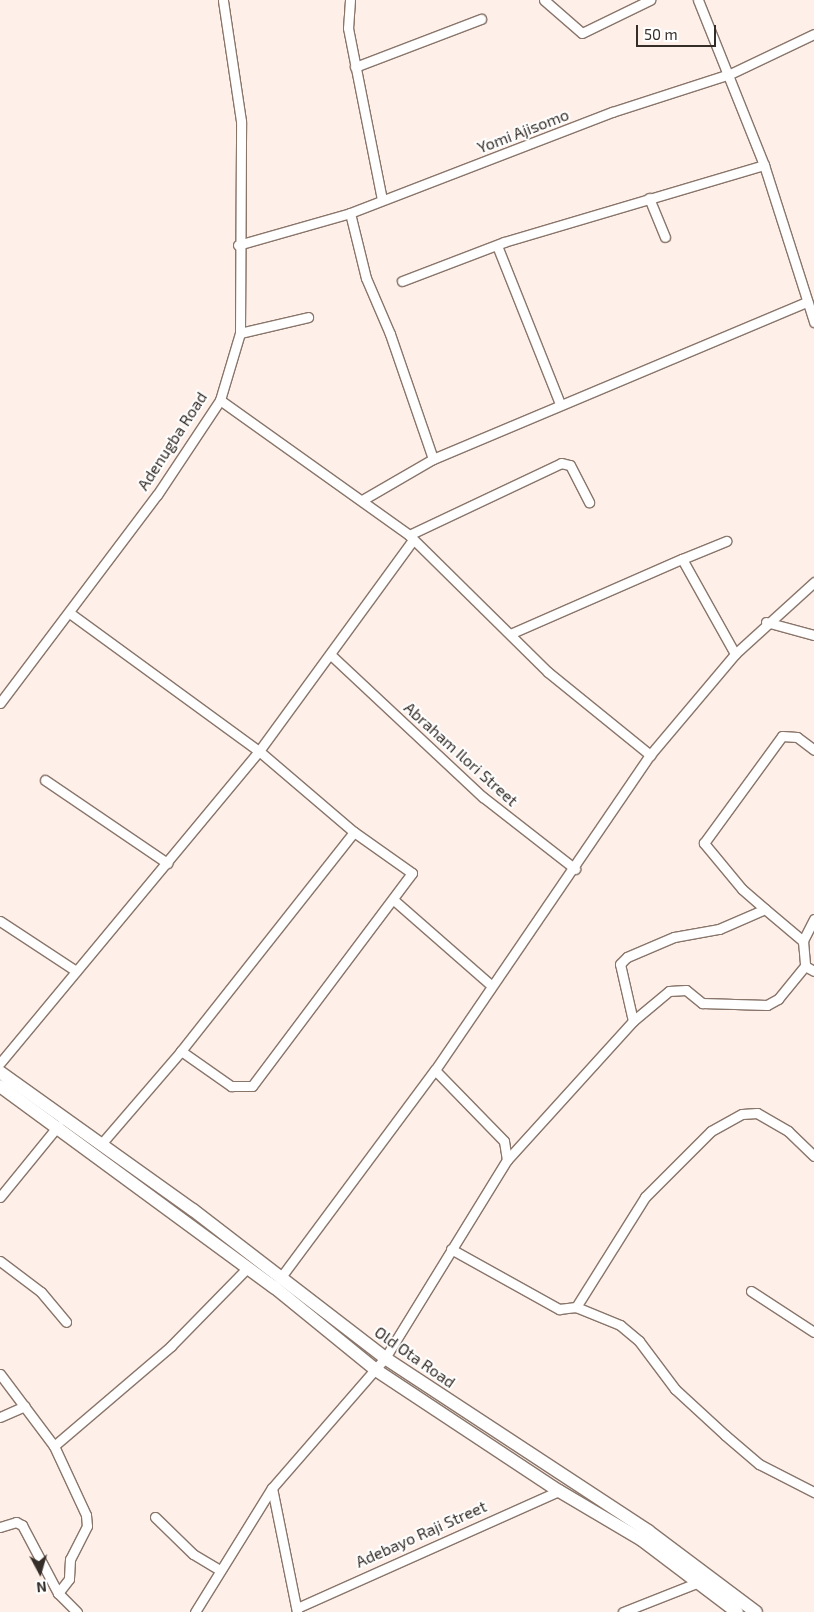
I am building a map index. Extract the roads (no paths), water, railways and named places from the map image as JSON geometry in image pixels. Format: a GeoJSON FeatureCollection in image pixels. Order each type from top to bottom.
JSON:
{"type":"FeatureCollection","features":[{"type":"Feature","properties":{"kind":"street","name":"Adenugba Road"},"geometry":{"type":"LineString","coordinates":[[0,703],[71,614],[220,400],[240,333],[238,245],[241,121],[223,0]]}},
{"type":"Feature","properties":{"kind":"street"},"geometry":{"type":"LineString","coordinates":[[350,0],[348,28],[382,200]]}},
{"type":"Feature","properties":{"kind":"street"},"geometry":{"type":"LineString","coordinates":[[547,1],[582,33],[650,0]]}},
{"type":"Feature","properties":{"kind":"street"},"geometry":{"type":"LineString","coordinates":[[698,0],[730,74],[764,165],[814,322]]}},
{"type":"Feature","properties":{"kind":"street"},"geometry":{"type":"LineString","coordinates":[[355,67],[481,19]]}},
{"type":"Feature","properties":{"kind":"street","name":"Yomi Ajisomo"},"geometry":{"type":"LineString","coordinates":[[238,245],[350,213],[612,112],[730,74],[814,34]]}},
{"type":"Feature","properties":{"kind":"street"},"geometry":{"type":"LineString","coordinates":[[402,281],[498,248],[504,242],[764,165]]}},
{"type":"Feature","properties":{"kind":"street"},"geometry":{"type":"LineString","coordinates":[[649,198],[665,237]]}},
{"type":"Feature","properties":{"kind":"street"},"geometry":{"type":"LineString","coordinates":[[350,213],[366,278],[390,334],[433,459]]}},
{"type":"Feature","properties":{"kind":"street"},"geometry":{"type":"LineString","coordinates":[[498,248],[560,404]]}},
{"type":"Feature","properties":{"kind":"street"},"geometry":{"type":"LineString","coordinates":[[364,499],[433,459],[560,404],[807,302]]}},
{"type":"Feature","properties":{"kind":"street"},"geometry":{"type":"LineString","coordinates":[[240,333],[308,316]]}},
{"type":"Feature","properties":{"kind":"street"},"geometry":{"type":"LineString","coordinates":[[220,400],[364,499],[411,537],[548,672],[650,755]]}},
{"type":"Feature","properties":{"kind":"street"},"geometry":{"type":"LineString","coordinates":[[0,1063],[259,751],[331,655],[411,537],[561,463],[570,465],[589,502]]}},
{"type":"Feature","properties":{"kind":"street"},"geometry":{"type":"LineString","coordinates":[[510,634],[726,541]]}},
{"type":"Feature","properties":{"kind":"street"},"geometry":{"type":"LineString","coordinates":[[682,559],[735,654]]}},
{"type":"Feature","properties":{"kind":"street"},"geometry":{"type":"LineString","coordinates":[[281,1277],[435,1070],[491,986],[575,869],[650,755],[735,654],[766,622],[814,582]]}},
{"type":"Feature","properties":{"kind":"street"},"geometry":{"type":"LineString","coordinates":[[71,614],[259,751],[354,832],[412,873],[395,901],[252,1086],[231,1086],[182,1051]]}},
{"type":"Feature","properties":{"kind":"street"},"geometry":{"type":"LineString","coordinates":[[766,622],[814,635]]}},
{"type":"Feature","properties":{"kind":"street","name":"Abraham Ilori Street"},"geometry":{"type":"LineString","coordinates":[[331,655],[483,797],[575,869]]}},
{"type":"Feature","properties":{"kind":"street"},"geometry":{"type":"LineString","coordinates":[[803,941],[742,889],[704,842],[782,736],[797,737],[814,750]]}},
{"type":"Feature","properties":{"kind":"street"},"geometry":{"type":"LineString","coordinates":[[45,780],[167,863]]}},
{"type":"Feature","properties":{"kind":"street"},"geometry":{"type":"LineString","coordinates":[[102,1143],[182,1051],[354,832]]}},
{"type":"Feature","properties":{"kind":"street"},"geometry":{"type":"LineString","coordinates":[[395,901],[491,986]]}},
{"type":"Feature","properties":{"kind":"street"},"geometry":{"type":"LineString","coordinates":[[634,1021],[620,964],[627,957],[674,937],[713,931],[765,909]]}},
{"type":"Feature","properties":{"kind":"street"},"geometry":{"type":"LineString","coordinates":[[195,1612],[272,1488],[385,1358],[507,1160],[634,1021],[678,988],[686,990],[702,1003],[767,1005],[778,999],[805,966],[803,941],[814,919]]}},
{"type":"Feature","properties":{"kind":"street"},"geometry":{"type":"LineString","coordinates":[[0,921],[76,971]]}},
{"type":"Feature","properties":{"kind":"street"},"geometry":{"type":"LineString","coordinates":[[805,966],[814,971]]}},
{"type":"Feature","properties":{"kind":"street"},"geometry":{"type":"LineString","coordinates":[[435,1070],[504,1141],[507,1160]]}},
{"type":"Feature","properties":{"kind":"street"},"geometry":{"type":"LineString","coordinates":[[0,1072],[61,1121]]}},
{"type":"Feature","properties":{"kind":"street"},"geometry":{"type":"LineString","coordinates":[[0,1086],[61,1121]]}},
{"type":"Feature","properties":{"kind":"street"},"geometry":{"type":"LineString","coordinates":[[576,1307],[645,1197],[711,1131],[742,1114],[758,1113],[788,1131],[814,1156]]}},
{"type":"Feature","properties":{"kind":"street"},"geometry":{"type":"LineString","coordinates":[[0,1197],[61,1121]]}},
{"type":"Feature","properties":{"kind":"street","name":"Old Ota Road"},"geometry":{"type":"LineString","coordinates":[[61,1121],[102,1143],[281,1277],[385,1358],[648,1531],[756,1612]]}},
{"type":"Feature","properties":{"kind":"street","name":"Old Ota Road"},"geometry":{"type":"LineString","coordinates":[[61,1121],[376,1370],[559,1492],[628,1530],[699,1582],[736,1612]]}},
{"type":"Feature","properties":{"kind":"street"},"geometry":{"type":"LineString","coordinates":[[451,1249],[559,1309],[576,1307],[620,1324],[639,1341],[675,1389],[725,1435],[759,1464],[814,1492]]}},
{"type":"Feature","properties":{"kind":"street"},"geometry":{"type":"LineString","coordinates":[[0,1261],[41,1292],[66,1322]]}},
{"type":"Feature","properties":{"kind":"street"},"geometry":{"type":"LineString","coordinates":[[54,1446],[171,1346],[247,1268]]}},
{"type":"Feature","properties":{"kind":"street"},"geometry":{"type":"LineString","coordinates":[[751,1291],[814,1332]]}},
{"type":"Feature","properties":{"kind":"street"},"geometry":{"type":"LineString","coordinates":[[0,1374],[54,1446],[86,1514],[87,1526],[70,1559],[69,1579],[58,1592]]}},
{"type":"Feature","properties":{"kind":"street"},"geometry":{"type":"LineString","coordinates":[[0,1417],[24,1406]]}},
{"type":"Feature","properties":{"kind":"street"},"geometry":{"type":"LineString","coordinates":[[272,1488],[297,1610]]}},
{"type":"Feature","properties":{"kind":"street","name":"Adebayo Raji Street"},"geometry":{"type":"LineString","coordinates":[[297,1610],[559,1492]]}},
{"type":"Feature","properties":{"kind":"street"},"geometry":{"type":"LineString","coordinates":[[155,1517],[193,1554],[220,1570]]}},
{"type":"Feature","properties":{"kind":"street"},"geometry":{"type":"LineString","coordinates":[[0,1528],[16,1522],[22,1525],[58,1592],[77,1612]]}},
{"type":"Feature","properties":{"kind":"street"},"geometry":{"type":"LineString","coordinates":[[623,1612],[633,1611],[699,1582]]}}]}
